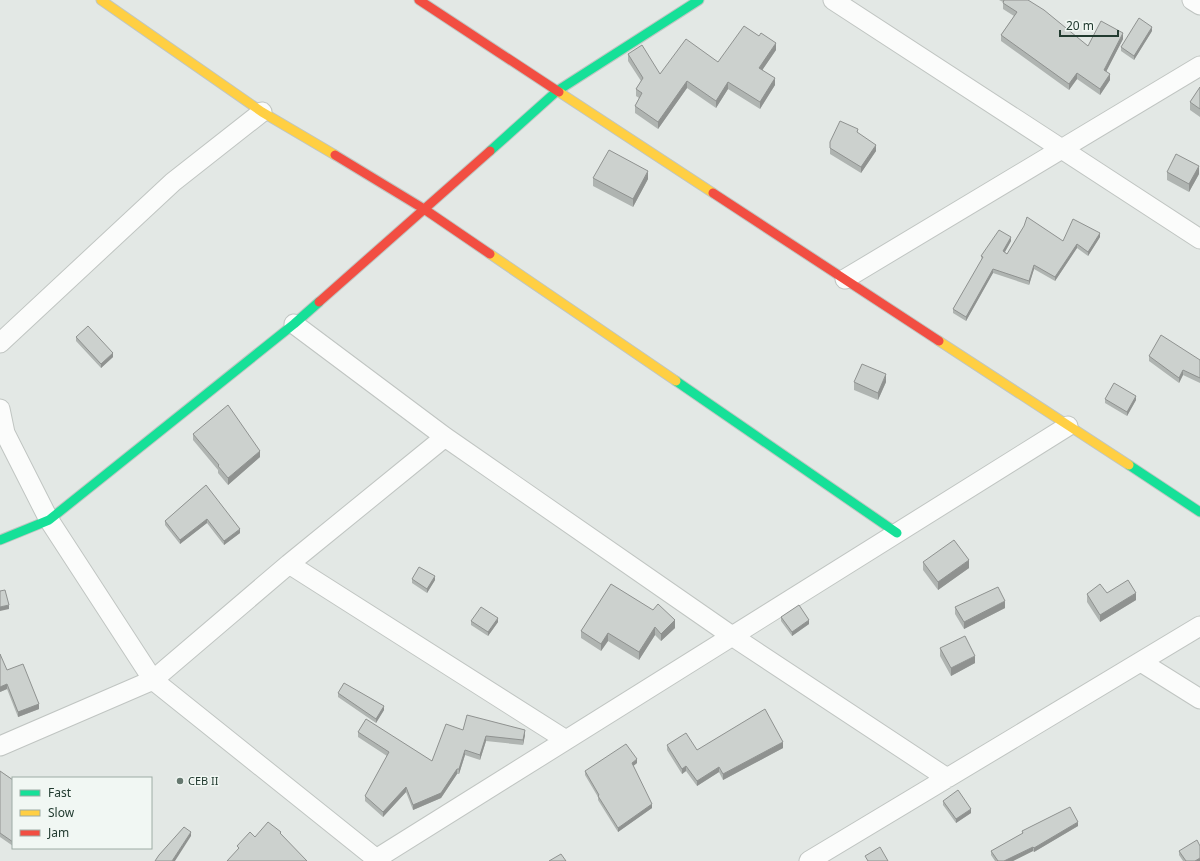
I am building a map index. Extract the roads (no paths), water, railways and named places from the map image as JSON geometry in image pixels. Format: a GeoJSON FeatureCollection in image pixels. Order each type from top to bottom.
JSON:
{"type":"FeatureCollection","features":[{"type":"Feature","properties":{"kind":"street"},"geometry":{"type":"LineString","coordinates":[[100,0],[262,112],[424,209],[897,533]]}},
{"type":"Feature","properties":{"kind":"street"},"geometry":{"type":"LineString","coordinates":[[419,0],[1200,512]]}},
{"type":"Feature","properties":{"kind":"street"},"geometry":{"type":"LineString","coordinates":[[0,540],[48,520],[294,324],[557,91],[699,0]]}},
{"type":"Feature","properties":{"kind":"street"},"geometry":{"type":"LineString","coordinates":[[834,0],[1200,239]]}},
{"type":"Feature","properties":{"kind":"street"},"geometry":{"type":"LineString","coordinates":[[1192,0],[1200,5]]}},
{"type":"Feature","properties":{"kind":"street"},"geometry":{"type":"LineString","coordinates":[[845,279],[1200,66]]}},
{"type":"Feature","properties":{"kind":"street"},"geometry":{"type":"LineString","coordinates":[[0,343],[173,182],[262,112]]}},
{"type":"Feature","properties":{"kind":"street"},"geometry":{"type":"LineString","coordinates":[[294,324],[445,437],[732,636],[947,778]]}},
{"type":"Feature","properties":{"kind":"street"},"geometry":{"type":"LineString","coordinates":[[0,409],[2,430],[48,520],[153,680],[378,860],[566,740],[1068,426]]}},
{"type":"Feature","properties":{"kind":"street"},"geometry":{"type":"LineString","coordinates":[[0,746],[153,680],[289,564],[445,437]]}},
{"type":"Feature","properties":{"kind":"street"},"geometry":{"type":"LineString","coordinates":[[289,564],[566,740]]}},
{"type":"Feature","properties":{"kind":"street"},"geometry":{"type":"LineString","coordinates":[[809,861],[1200,626]]}},
{"type":"Feature","properties":{"kind":"street"},"geometry":{"type":"LineString","coordinates":[[1141,662],[1200,699]]}},
{"type":"Feature","properties":{"kind":"place","name":"CEB II"},"geometry":{"type":"Point","coordinates":[180,781]}}]}
